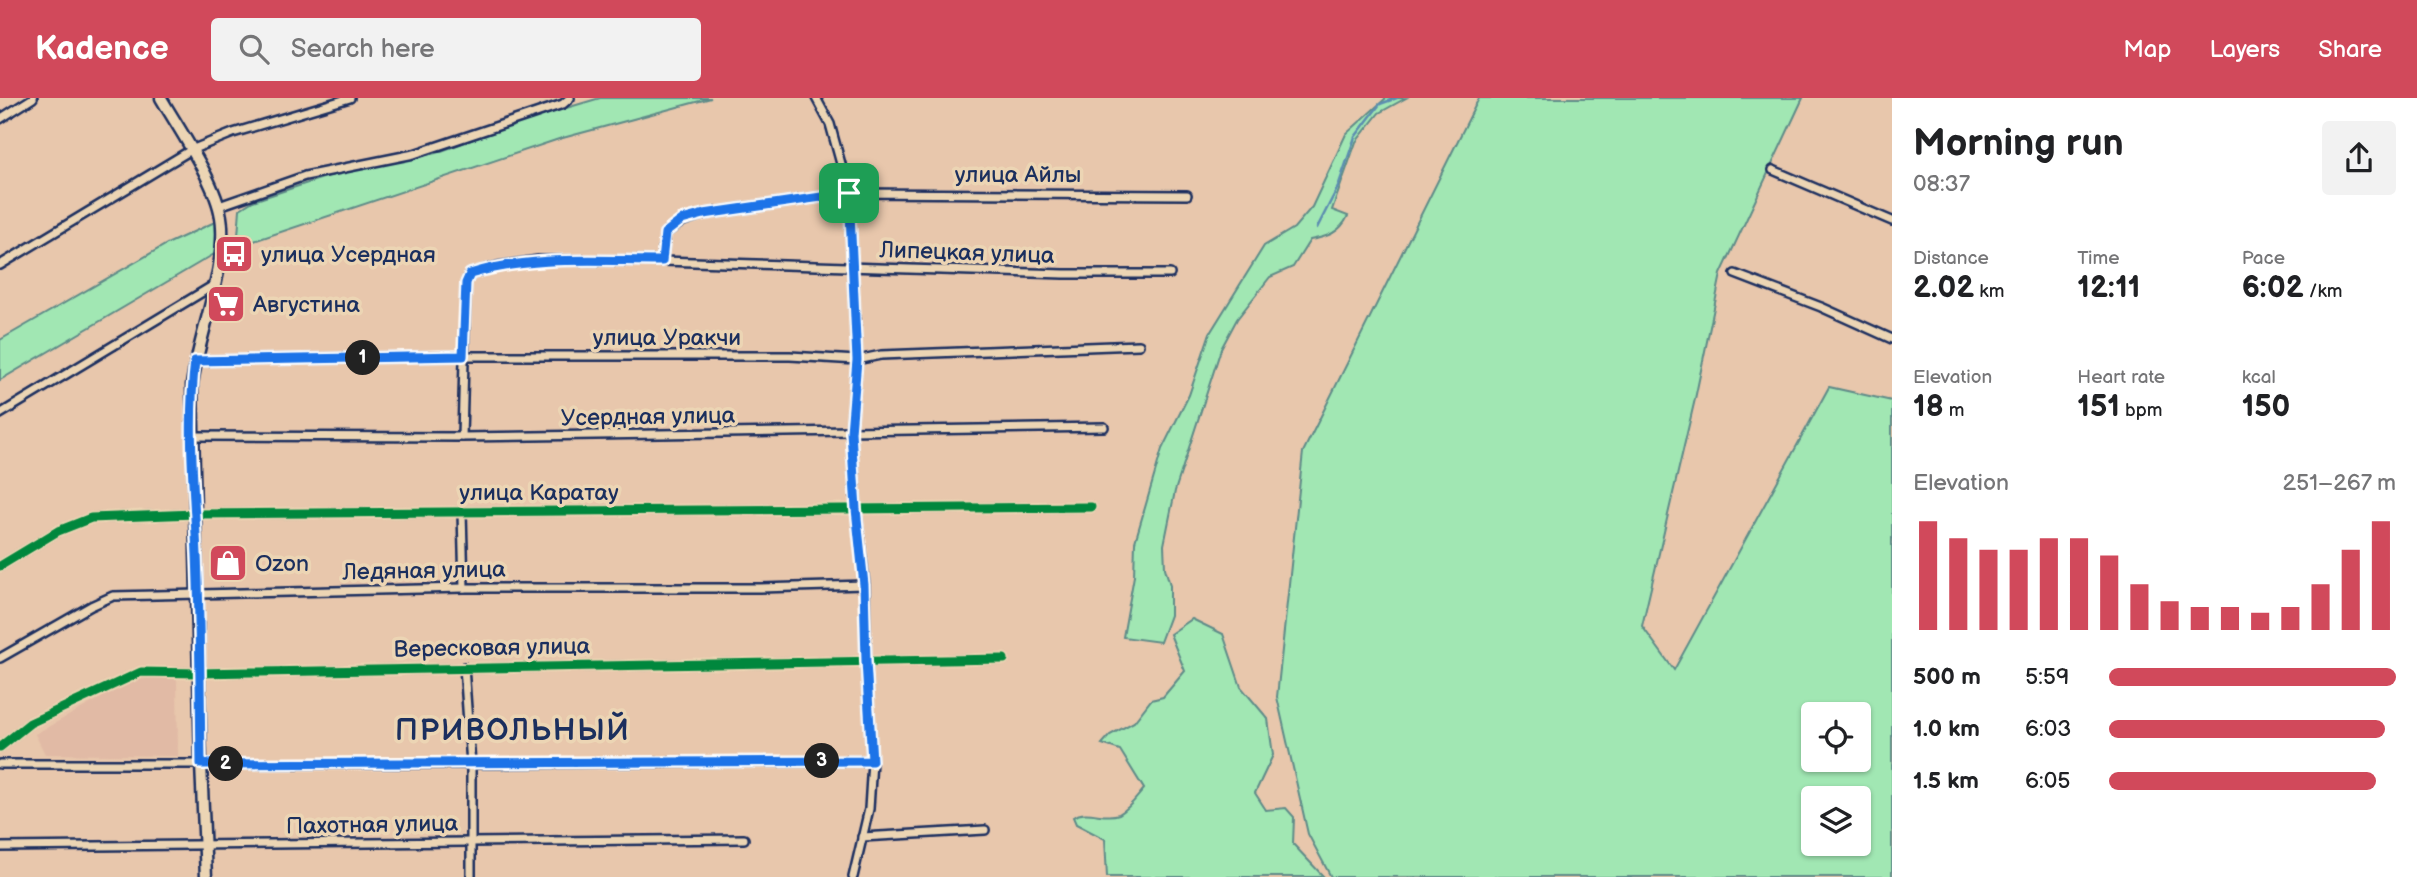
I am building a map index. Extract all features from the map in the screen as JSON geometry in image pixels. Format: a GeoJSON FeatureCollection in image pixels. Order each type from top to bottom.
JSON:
{"type":"FeatureCollection","features":[{"type":"Feature","properties":{"kind":"street"},"geometry":{"type":"LineString","coordinates":[[0,119],[33,98]]}},
{"type":"Feature","properties":{"kind":"street"},"geometry":{"type":"LineString","coordinates":[[161,98],[191,150],[219,205],[221,215],[220,252],[192,385],[206,877]]}},
{"type":"Feature","properties":{"kind":"street"},"geometry":{"type":"LineString","coordinates":[[0,265],[191,150],[233,133],[349,98]]}},
{"type":"Feature","properties":{"kind":"street"},"geometry":{"type":"LineString","coordinates":[[219,205],[305,176],[414,154],[563,104],[570,98]]}},
{"type":"Feature","properties":{"kind":"street"},"geometry":{"type":"LineString","coordinates":[[816,98],[830,124],[849,193],[853,267],[857,360],[851,432],[864,585],[872,761],[869,809],[853,877]]}},
{"type":"Feature","properties":{"kind":"street"},"geometry":{"type":"LineString","coordinates":[[1773,170],[1892,221]]}},
{"type":"Feature","properties":{"kind":"street","name":"улица Айлы"},"geometry":{"type":"LineString","coordinates":[[662,261],[665,233],[682,220],[734,209],[849,193],[1187,195]]}},
{"type":"Feature","properties":{"kind":"street","name":"Липецкая улица"},"geometry":{"type":"LineString","coordinates":[[463,356],[466,283],[470,274],[498,266],[538,260],[662,261],[1064,274],[1170,274]]}},
{"type":"Feature","properties":{"kind":"street"},"geometry":{"type":"LineString","coordinates":[[1735,274],[1821,307],[1892,340]]}},
{"type":"Feature","properties":{"kind":"street"},"geometry":{"type":"LineString","coordinates":[[0,414],[214,285]]}},
{"type":"Feature","properties":{"kind":"street","name":"улица Уракчи"},"geometry":{"type":"LineString","coordinates":[[195,361],[463,356],[790,356],[857,360],[881,355],[1139,345]]}},
{"type":"Feature","properties":{"kind":"street"},"geometry":{"type":"LineString","coordinates":[[462,437],[463,356]]}},
{"type":"Feature","properties":{"kind":"street","name":"Усердная улица"},"geometry":{"type":"LineString","coordinates":[[192,436],[462,437],[1104,427]]}},
{"type":"Feature","properties":{"kind":"street","name":"улица Каратау"},"geometry":{"type":"LineString","coordinates":[[0,566],[58,531],[91,518],[195,514],[1091,507]]}},
{"type":"Feature","properties":{"kind":"street"},"geometry":{"type":"LineString","coordinates":[[462,512],[464,588]]}},
{"type":"Feature","properties":{"kind":"street","name":"Ледяная улица"},"geometry":{"type":"LineString","coordinates":[[0,658],[113,596],[464,588],[760,588],[864,585]]}},
{"type":"Feature","properties":{"kind":"street","name":"Вересковая улица"},"geometry":{"type":"LineString","coordinates":[[0,747],[30,723],[141,672],[1004,659]]}},
{"type":"Feature","properties":{"kind":"street"},"geometry":{"type":"LineString","coordinates":[[464,667],[471,764],[471,877]]}},
{"type":"Feature","properties":{"kind":"street"},"geometry":{"type":"LineString","coordinates":[[0,764],[872,761]]}},
{"type":"Feature","properties":{"kind":"street"},"geometry":{"type":"LineString","coordinates":[[862,837],[985,830]]}},
{"type":"Feature","properties":{"kind":"street","name":"Пахотная улица"},"geometry":{"type":"LineString","coordinates":[[0,847],[744,839]]}},
{"type":"Feature","properties":{"kind":"shaded area"},"geometry":{"type":"Polygon","coordinates":[[[177,677],[178,756],[45,754],[35,734],[134,680],[177,677]]]}},
{"type":"Feature","properties":{"kind":"green space"},"geometry":{"type":"Polygon","coordinates":[[[600,98],[711,98],[559,139],[251,242],[238,236],[240,209],[253,201],[347,170],[436,153],[519,122],[600,98]]]}},
{"type":"Feature","properties":{"kind":"green space"},"geometry":{"type":"Polygon","coordinates":[[[1386,98],[1406,98],[1379,113],[1356,142],[1332,210],[1348,216],[1345,222],[1332,233],[1310,240],[1293,267],[1270,277],[1237,319],[1221,349],[1175,491],[1164,545],[1165,568],[1170,585],[1170,615],[1160,642],[1123,637],[1134,576],[1135,542],[1162,449],[1189,395],[1210,333],[1264,246],[1294,228],[1312,207],[1346,134],[1386,98]]]}},
{"type":"Feature","properties":{"kind":"green space"},"geometry":{"type":"Polygon","coordinates":[[[1479,98],[1803,98],[1721,274],[1642,626],[1674,670],[1829,387],[1892,401],[1892,877],[1331,877],[1308,834],[1277,697],[1303,452],[1479,98]]]}},
{"type":"Feature","properties":{"kind":"green space"},"geometry":{"type":"Polygon","coordinates":[[[217,221],[219,233],[216,253],[0,380],[0,340],[167,244],[217,221]]]}},
{"type":"Feature","properties":{"kind":"green space"},"geometry":{"type":"Polygon","coordinates":[[[1192,619],[1223,634],[1241,687],[1268,719],[1273,755],[1255,793],[1266,810],[1286,808],[1294,817],[1293,844],[1324,877],[1107,877],[1105,839],[1076,824],[1073,817],[1079,815],[1119,814],[1144,789],[1120,750],[1102,744],[1110,735],[1134,722],[1151,700],[1163,697],[1185,671],[1170,634],[1192,619]]]}},
{"type":"Feature","properties":{"kind":"waterway"},"geometry":{"type":"LineString","coordinates":[[1317,228],[1338,187],[1355,137],[1380,104],[1397,98]]}},
{"type":"Feature","properties":{"kind":"cycle path"},"geometry":{"type":"LineString","coordinates":[[0,566],[58,531],[91,518],[195,514],[1091,507]]}},
{"type":"Feature","properties":{"kind":"cycle path"},"geometry":{"type":"LineString","coordinates":[[0,747],[30,723],[141,672],[1004,659]]}},
{"type":"Feature","properties":{"kind":"place","name":"улица Усердная"},"geometry":{"type":"Point","coordinates":[234,254]}},
{"type":"Feature","properties":{"kind":"place","name":"Августина"},"geometry":{"type":"Point","coordinates":[226,304]}},
{"type":"Feature","properties":{"kind":"place","name":"Ozon"},"geometry":{"type":"Point","coordinates":[228,563]}},
{"type":"Feature","properties":{"kind":"district","name":"ПРИВОЛЬНЫЙ"},"geometry":{"type":"Point","coordinates":[513,730]}},
{"type":"Feature","properties":{"kind":"route"},"geometry":{"type":"LineString","coordinates":[[849,193],[857,360],[851,432],[864,585],[872,761],[201,764],[192,436],[195,361],[463,356],[466,283],[470,274],[498,266],[538,260],[662,261],[665,233],[682,220],[734,209],[849,193]]}}]}
